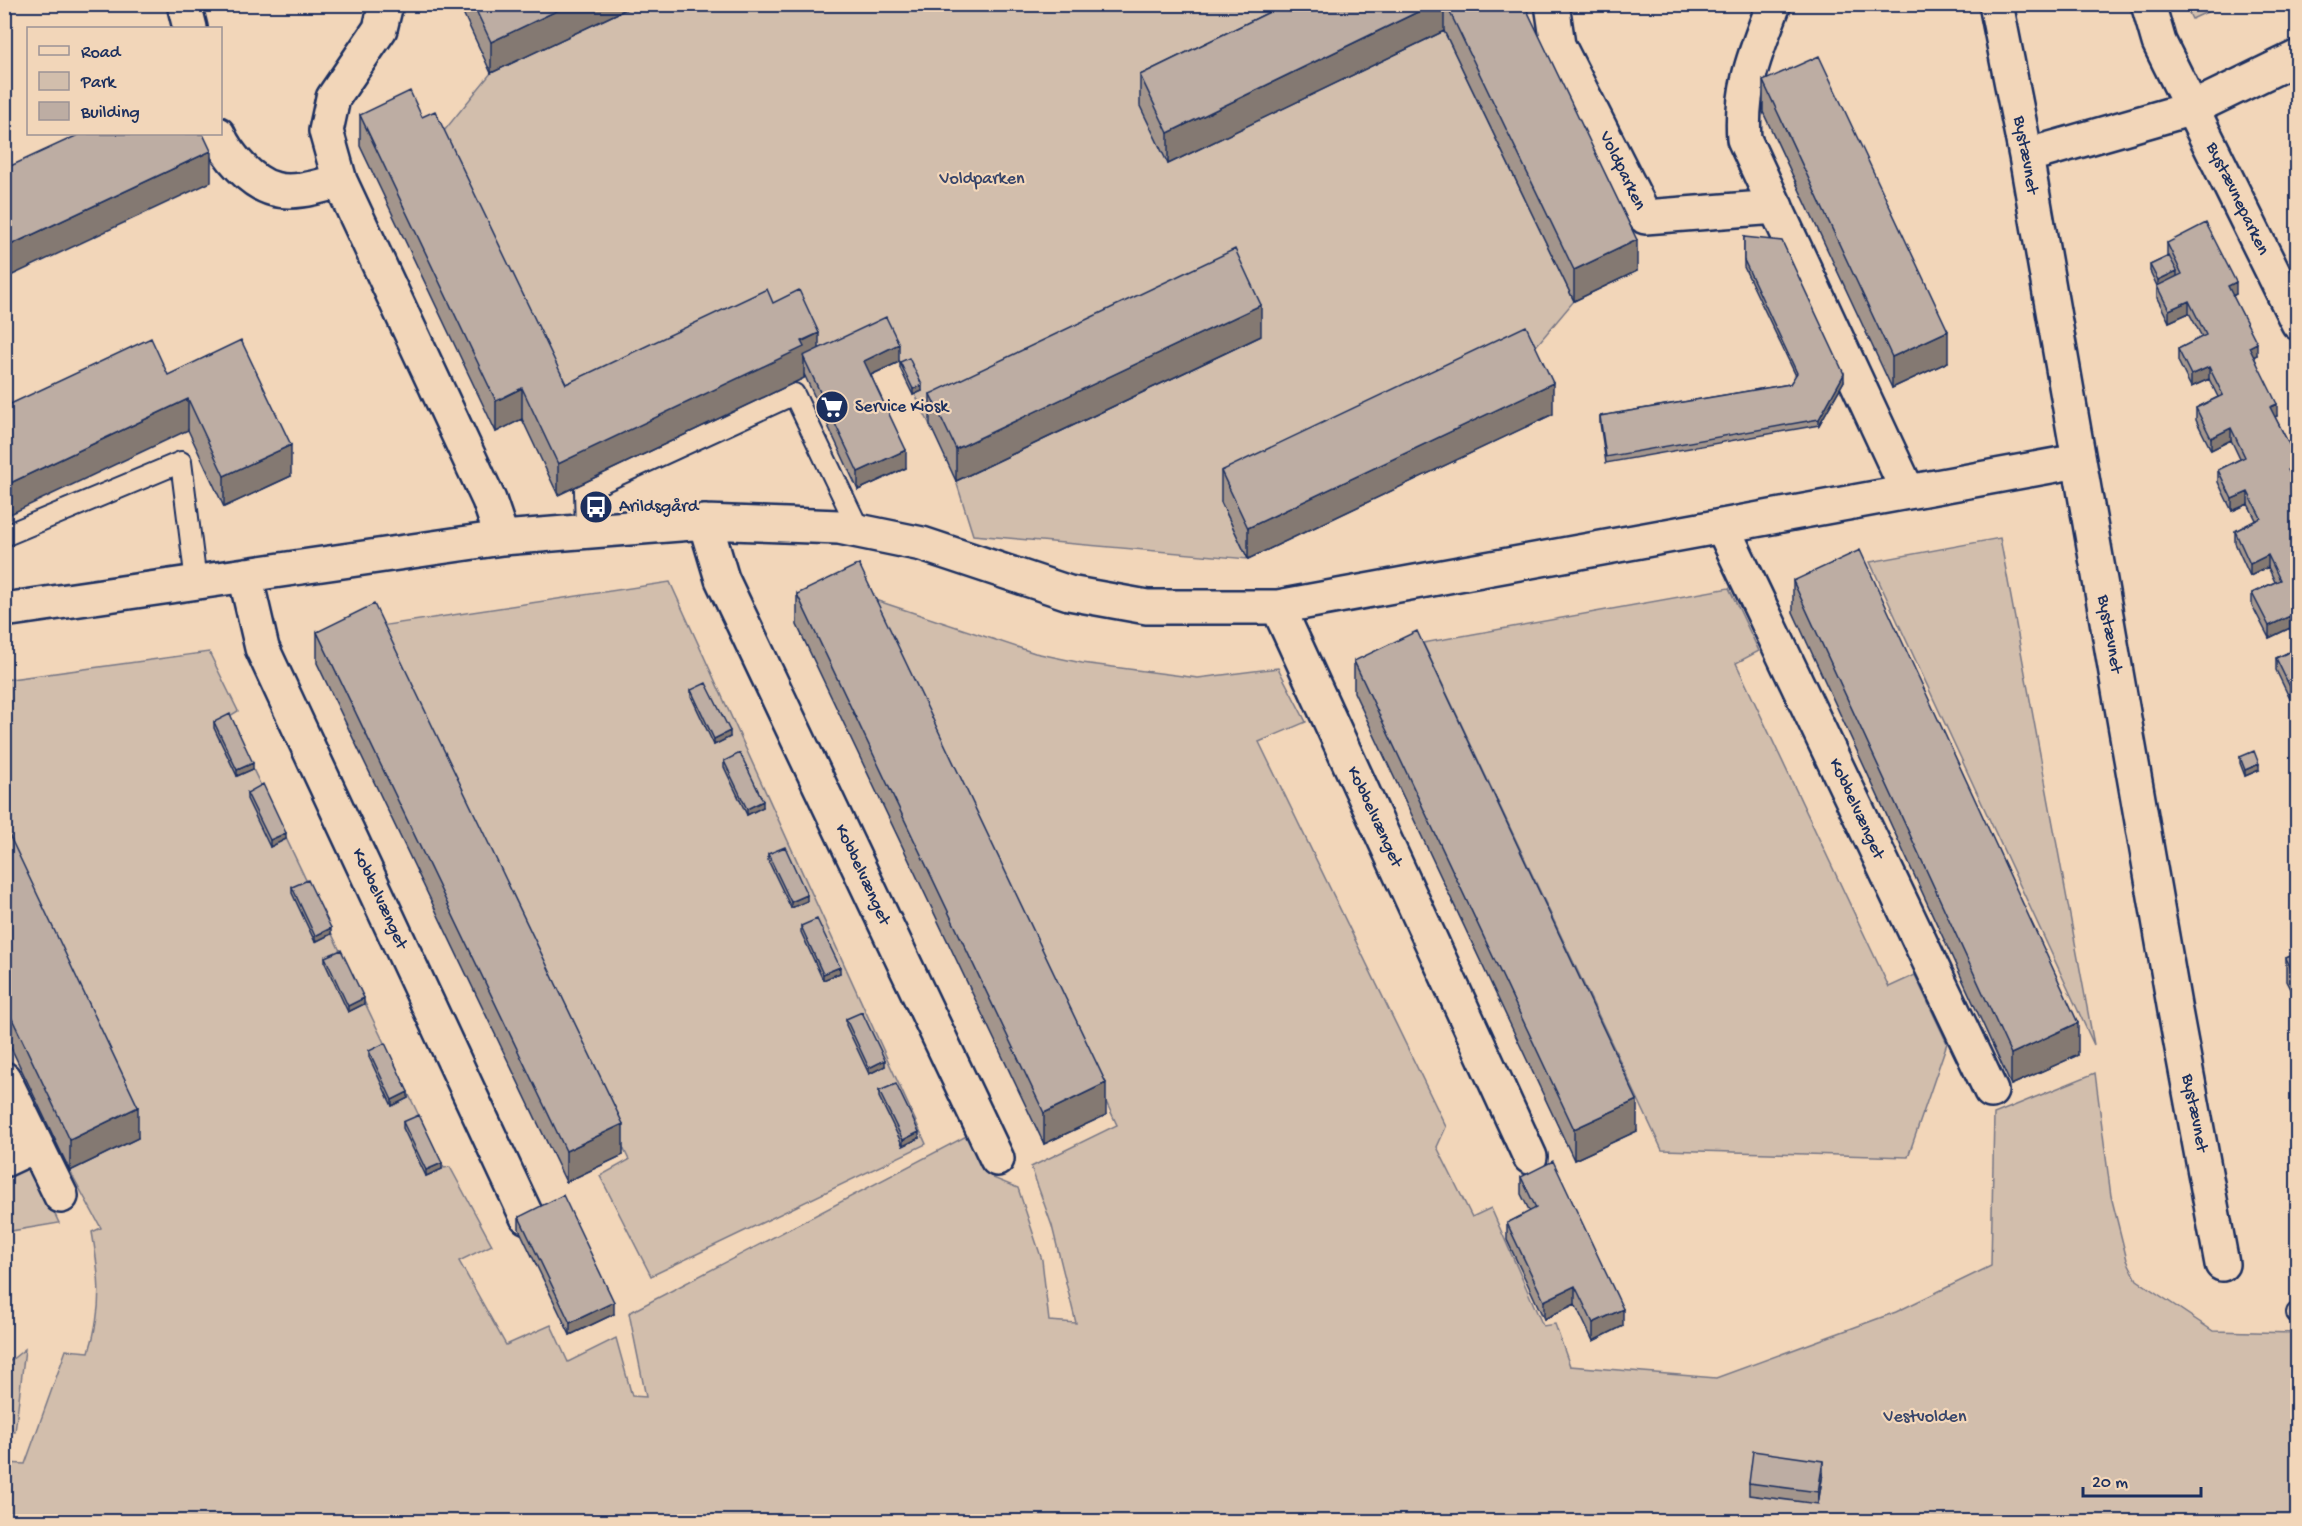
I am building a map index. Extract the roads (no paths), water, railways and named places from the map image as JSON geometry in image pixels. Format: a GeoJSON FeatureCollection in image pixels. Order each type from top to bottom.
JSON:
{"type":"FeatureCollection","features":[{"type":"Feature","properties":{"kind":"street"},"geometry":{"type":"LineString","coordinates":[[184,4],[190,27]]}},
{"type":"Feature","properties":{"kind":"street"},"geometry":{"type":"LineString","coordinates":[[386,4],[380,29],[333,98],[326,131],[340,181],[489,500],[502,538]]}},
{"type":"Feature","properties":{"kind":"street","name":"Voldparken"},"geometry":{"type":"LineString","coordinates":[[1552,4],[1558,45],[1644,217],[1776,207]]}},
{"type":"Feature","properties":{"kind":"street"},"geometry":{"type":"LineString","coordinates":[[1774,4],[1746,78],[1742,112],[1744,138],[1908,492]]}},
{"type":"Feature","properties":{"kind":"street","name":"Bystævnet"},"geometry":{"type":"LineString","coordinates":[[1996,4],[2026,156],[2078,461],[2222,1264]]}},
{"type":"Feature","properties":{"kind":"street","name":"Bystævneparken"},"geometry":{"type":"LineString","coordinates":[[2148,4],[2159,42],[2298,323]]}},
{"type":"Feature","properties":{"kind":"street"},"geometry":{"type":"LineString","coordinates":[[2026,156],[2193,108],[2298,57]]}},
{"type":"Feature","properties":{"kind":"street"},"geometry":{"type":"LineString","coordinates":[[218,135],[225,149],[245,171],[274,189],[308,189],[340,181]]}},
{"type":"Feature","properties":{"kind":"street"},"geometry":{"type":"LineString","coordinates":[[4,610],[502,538],[705,522],[839,527],[922,544],[1069,593],[1147,607],[1278,608],[2078,461]]}},
{"type":"Feature","properties":{"kind":"street","name":"Kobbelvænget"},"geometry":{"type":"LineString","coordinates":[[705,522],[722,579],[997,1158]]}},
{"type":"Feature","properties":{"kind":"street","name":"Kobbelvænget"},"geometry":{"type":"LineString","coordinates":[[1722,526],[1990,1091]]}},
{"type":"Feature","properties":{"kind":"street","name":"Kobbelvænget"},"geometry":{"type":"LineString","coordinates":[[245,575],[262,648],[527,1217]]}},
{"type":"Feature","properties":{"kind":"street","name":"Kobbelvænget"},"geometry":{"type":"LineString","coordinates":[[1278,608],[1530,1157]]}},
{"type":"Feature","properties":{"kind":"street"},"geometry":{"type":"LineString","coordinates":[[4,1079],[61,1196]]}},
{"type":"Feature","properties":{"kind":"street"},"geometry":{"type":"LineString","coordinates":[[4,1160],[36,1145]]}},
{"type":"Feature","properties":{"kind":"lane"},"geometry":{"type":"LineString","coordinates":[[586,531],[585,490],[794,394],[860,532]]}},
{"type":"Feature","properties":{"kind":"lane"},"geometry":{"type":"LineString","coordinates":[[4,536],[181,462],[196,582]]}},
{"type":"Feature","properties":{"kind":"place","name":"Service Kiosk"},"geometry":{"type":"Point","coordinates":[832,407]}},
{"type":"Feature","properties":{"kind":"place","name":"Arildsgård"},"geometry":{"type":"Point","coordinates":[596,507]}},
{"type":"Feature","properties":{"kind":"park label","name":"Vestvolden"},"geometry":{"type":"Point","coordinates":[1925,1417]}}]}
